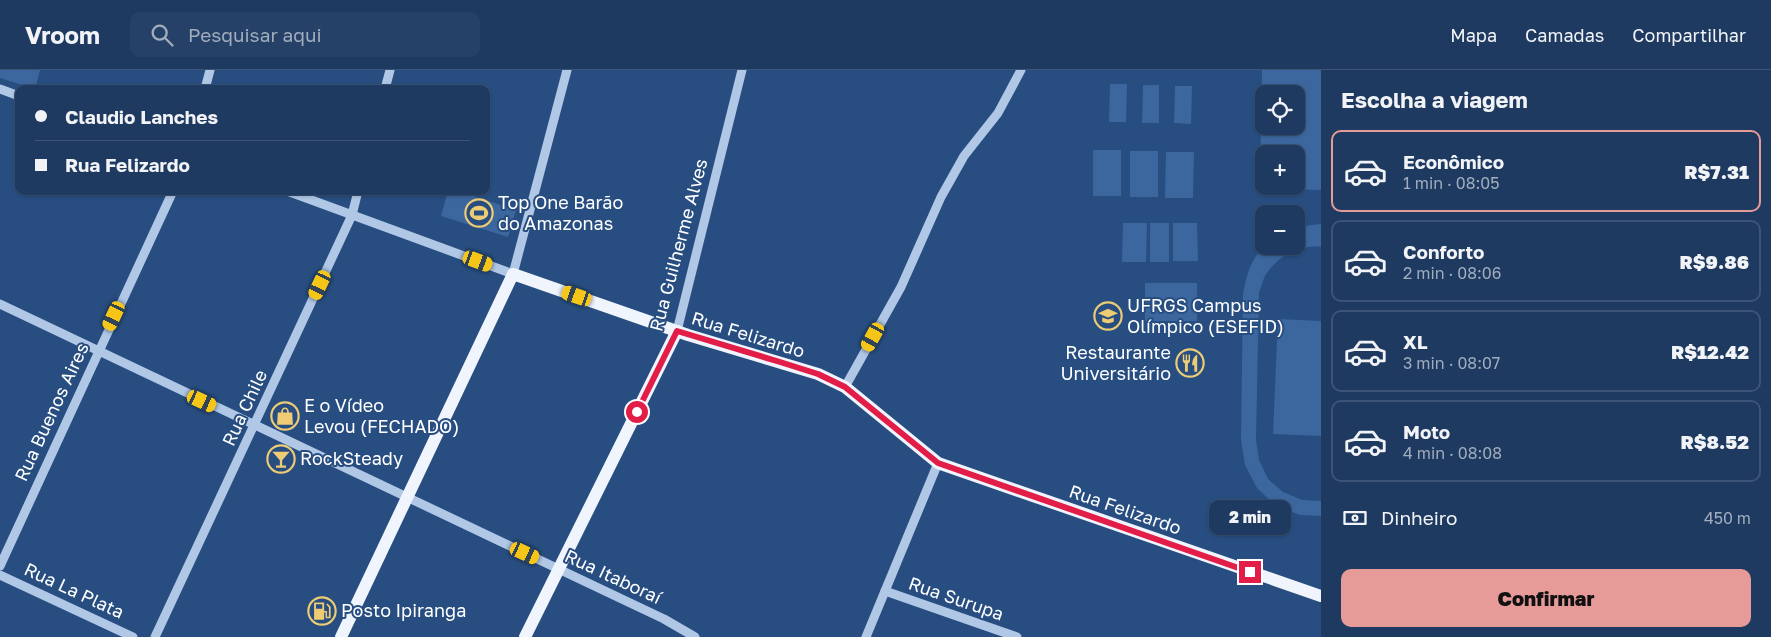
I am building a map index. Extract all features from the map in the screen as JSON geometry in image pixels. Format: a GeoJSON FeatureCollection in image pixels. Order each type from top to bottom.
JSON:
{"type":"FeatureCollection","features":[{"type":"Feature","properties":{"kind":"main road","name":"Rua Felizardo"},"geometry":{"type":"LineString","coordinates":[[513,274],[677,331],[818,374],[845,387],[938,463],[1321,596]]}},
{"type":"Feature","properties":{"kind":"main road"},"geometry":{"type":"LineString","coordinates":[[341,637],[513,274]]}},
{"type":"Feature","properties":{"kind":"main road","name":"Rua Guilherme Alves"},"geometry":{"type":"LineString","coordinates":[[525,637],[677,331]]}},
{"type":"Feature","properties":{"kind":"street"},"geometry":{"type":"LineString","coordinates":[[206,85],[210,70]]}},
{"type":"Feature","properties":{"kind":"street"},"geometry":{"type":"LineString","coordinates":[[386,85],[390,70]]}},
{"type":"Feature","properties":{"kind":"street"},"geometry":{"type":"LineString","coordinates":[[513,274],[567,70]]}},
{"type":"Feature","properties":{"kind":"street","name":"Rua Guilherme Alves"},"geometry":{"type":"LineString","coordinates":[[677,331],[742,70]]}},
{"type":"Feature","properties":{"kind":"street"},"geometry":{"type":"LineString","coordinates":[[845,387],[901,287],[941,197],[959,164],[998,113],[1021,70]]}},
{"type":"Feature","properties":{"kind":"street"},"geometry":{"type":"LineString","coordinates":[[0,89],[15,95]]}},
{"type":"Feature","properties":{"kind":"street","name":"Rua Buenos Aires"},"geometry":{"type":"LineString","coordinates":[[0,566],[171,195]]}},
{"type":"Feature","properties":{"kind":"street","name":"Rua Felizardo"},"geometry":{"type":"LineString","coordinates":[[298,195],[513,274]]}},
{"type":"Feature","properties":{"kind":"street","name":"Rua Chile"},"geometry":{"type":"LineString","coordinates":[[156,637],[352,215],[357,195]]}},
{"type":"Feature","properties":{"kind":"street","name":"Rua Itaboraí"},"geometry":{"type":"LineString","coordinates":[[0,304],[664,619],[696,637]]}},
{"type":"Feature","properties":{"kind":"street"},"geometry":{"type":"LineString","coordinates":[[866,637],[938,463]]}},
{"type":"Feature","properties":{"kind":"street","name":"Rua La Plata"},"geometry":{"type":"LineString","coordinates":[[0,574],[133,637]]}},
{"type":"Feature","properties":{"kind":"street","name":"Rua Surupa"},"geometry":{"type":"LineString","coordinates":[[885,591],[1017,637]]}},
{"type":"Feature","properties":{"kind":"shaded area"},"geometry":{"type":"Polygon","coordinates":[[[0,70],[40,70],[36,85],[22,85],[0,78],[0,70]]]}},
{"type":"Feature","properties":{"kind":"shaded area"},"geometry":{"type":"Polygon","coordinates":[[[1262,70],[1321,70],[1321,190],[1305,189],[1305,145],[1261,145],[1261,135],[1305,135],[1305,85],[1262,85],[1262,70]]]}},
{"type":"Feature","properties":{"kind":"shaded area"},"geometry":{"type":"Polygon","coordinates":[[[1110,84],[1127,84],[1126,122],[1109,122],[1110,84]]]}},
{"type":"Feature","properties":{"kind":"shaded area"},"geometry":{"type":"Polygon","coordinates":[[[1143,85],[1159,85],[1159,123],[1142,123],[1143,85]]]}},
{"type":"Feature","properties":{"kind":"shaded area"},"geometry":{"type":"Polygon","coordinates":[[[1175,86],[1192,86],[1191,124],[1174,123],[1175,86]]]}},
{"type":"Feature","properties":{"kind":"shaded area"},"geometry":{"type":"Polygon","coordinates":[[[1093,150],[1121,150],[1121,196],[1093,196],[1093,150]]]}},
{"type":"Feature","properties":{"kind":"shaded area"},"geometry":{"type":"Polygon","coordinates":[[[1130,151],[1158,151],[1158,197],[1130,197],[1130,151]]]}},
{"type":"Feature","properties":{"kind":"shaded area"},"geometry":{"type":"Polygon","coordinates":[[[1166,152],[1194,152],[1193,198],[1165,198],[1166,152]]]}},
{"type":"Feature","properties":{"kind":"shaded area","name":"Top One Barão do Amazonas"},"geometry":{"type":"Polygon","coordinates":[[[447,195],[470,195],[516,210],[508,237],[441,216],[447,195]]]}},
{"type":"Feature","properties":{"kind":"shaded area"},"geometry":{"type":"Polygon","coordinates":[[[1123,223],[1147,223],[1146,262],[1122,262],[1123,223]]]}},
{"type":"Feature","properties":{"kind":"shaded area"},"geometry":{"type":"Polygon","coordinates":[[[1150,223],[1169,223],[1169,262],[1150,262],[1150,223]]]}},
{"type":"Feature","properties":{"kind":"shaded area"},"geometry":{"type":"Polygon","coordinates":[[[1173,223],[1197,223],[1198,261],[1173,261],[1173,223]]]}},
{"type":"Feature","properties":{"kind":"shaded area"},"geometry":{"type":"Polygon","coordinates":[[[1321,224],[1321,247],[1305,247],[1305,226],[1321,224]]]}},
{"type":"Feature","properties":{"kind":"shaded area"},"geometry":{"type":"Polygon","coordinates":[[[1257,255],[1286,255],[1266,274],[1259,293],[1256,440],[1259,460],[1268,479],[1283,492],[1302,500],[1321,501],[1321,516],[1300,515],[1276,506],[1257,488],[1245,465],[1241,440],[1243,295],[1250,269],[1257,255]]]}},
{"type":"Feature","properties":{"kind":"shaded area"},"geometry":{"type":"Polygon","coordinates":[[[1145,283],[1197,283],[1197,321],[1145,321],[1145,283]]]}},
{"type":"Feature","properties":{"kind":"shaded area"},"geometry":{"type":"Polygon","coordinates":[[[1278,319],[1321,321],[1321,436],[1273,434],[1278,319]]]}},
{"type":"Feature","properties":{"kind":"place","name":"Top One Barão do Amazonas"},"geometry":{"type":"Point","coordinates":[479,213]}},
{"type":"Feature","properties":{"kind":"place","name":"UFRGS Campus Olímpico (ESEFID)"},"geometry":{"type":"Point","coordinates":[1108,316]}},
{"type":"Feature","properties":{"kind":"place","name":"Restaurante Universitário"},"geometry":{"type":"Point","coordinates":[1190,363]}},
{"type":"Feature","properties":{"kind":"place","name":"E o Vídeo Levou (FECHADO)"},"geometry":{"type":"Point","coordinates":[285,416]}},
{"type":"Feature","properties":{"kind":"place","name":"RockSteady"},"geometry":{"type":"Point","coordinates":[281,459]}},
{"type":"Feature","properties":{"kind":"place","name":"Posto Ipiranga"},"geometry":{"type":"Point","coordinates":[322,611]}},
{"type":"Feature","properties":{"kind":"route"},"geometry":{"type":"LineString","coordinates":[[637,412],[677,331],[818,374],[845,387],[938,463],[1250,572]]}}]}
